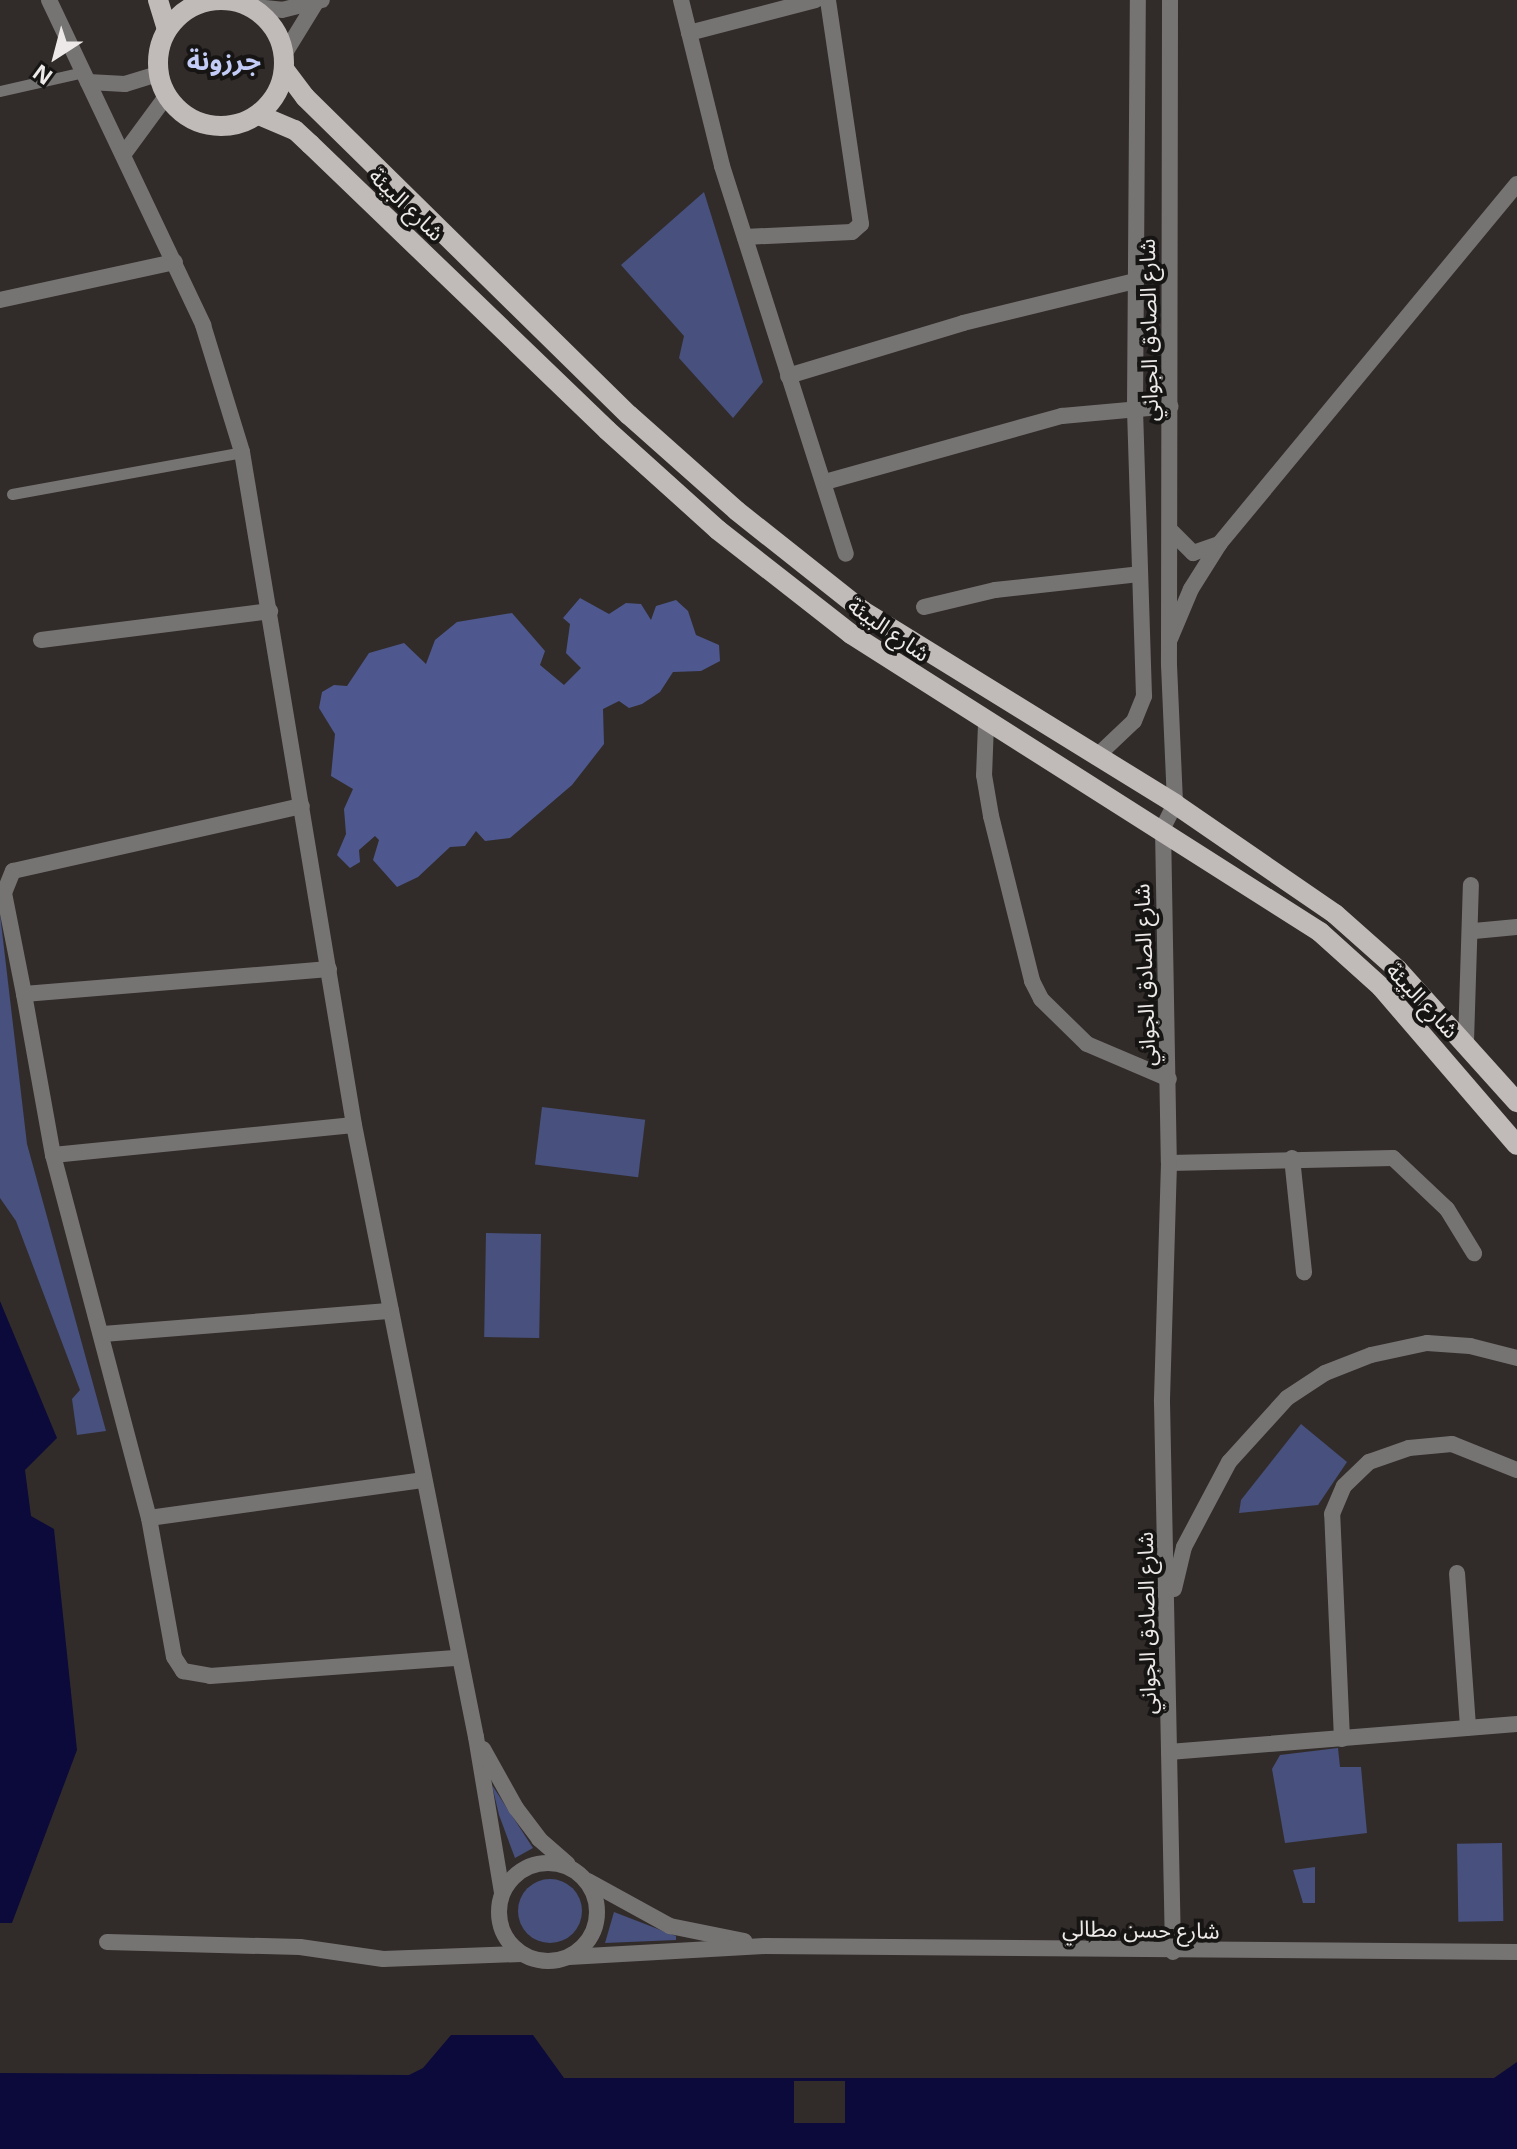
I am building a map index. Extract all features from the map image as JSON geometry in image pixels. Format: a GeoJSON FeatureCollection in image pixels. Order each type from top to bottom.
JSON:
{"type":"FeatureCollection","features":[{"type":"Feature","properties":{"kind":"main road"},"geometry":{"type":"LineString","coordinates":[[158,0],[167,30]]}},
{"type":"Feature","properties":{"kind":"main road"},"geometry":{"type":"LineString","coordinates":[[222,0],[246,6],[268,21],[284,62],[274,98],[259,115],[226,126],[202,123],[181,112],[167,95],[160,73],[160,48],[167,30],[198,4],[222,0]]}},
{"type":"Feature","properties":{"kind":"main road","name":"شارع البيئة"},"geometry":{"type":"LineString","coordinates":[[284,62],[305,97],[618,405],[737,511],[863,611],[1175,804],[1335,914],[1466,1041],[1517,1102]]}},
{"type":"Feature","properties":{"kind":"main road","name":"شارع البيئة"},"geometry":{"type":"LineString","coordinates":[[259,115],[287,126],[310,144],[718,530],[851,634],[986,724],[1163,828],[1320,932],[1381,987],[1517,1145]]}},
{"type":"Feature","properties":{"kind":"street"},"geometry":{"type":"LineString","coordinates":[[49,0],[203,325],[242,452],[354,1125],[422,1480],[476,1737],[502,1893],[501,1927],[522,1954]]}},
{"type":"Feature","properties":{"kind":"street"},"geometry":{"type":"LineString","coordinates":[[681,0],[745,237],[846,554]]}},
{"type":"Feature","properties":{"kind":"street"},"geometry":{"type":"LineString","coordinates":[[689,33],[816,0]]}},
{"type":"Feature","properties":{"kind":"street"},"geometry":{"type":"LineString","coordinates":[[745,237],[852,232],[861,224],[828,0]]}},
{"type":"Feature","properties":{"kind":"street"},"geometry":{"type":"LineString","coordinates":[[1096,757],[1139,713],[1142,664],[1135,407],[1138,0]]}},
{"type":"Feature","properties":{"kind":"street","name":"شارع الصادق الجواني"},"geometry":{"type":"LineString","coordinates":[[1170,0],[1172,532],[1169,665],[1175,804],[1163,828],[1169,1163],[1162,1402],[1169,1610],[1173,1952]]}},
{"type":"Feature","properties":{"kind":"street"},"geometry":{"type":"LineString","coordinates":[[246,6],[282,10],[319,1]]}},
{"type":"Feature","properties":{"kind":"street"},"geometry":{"type":"LineString","coordinates":[[284,62],[319,1]]}},
{"type":"Feature","properties":{"kind":"street"},"geometry":{"type":"LineString","coordinates":[[86,77],[125,84],[160,73]]}},
{"type":"Feature","properties":{"kind":"street"},"geometry":{"type":"LineString","coordinates":[[123,155],[167,95]]}},
{"type":"Feature","properties":{"kind":"street"},"geometry":{"type":"LineString","coordinates":[[1170,640],[1191,589],[1220,543],[1517,184]]}},
{"type":"Feature","properties":{"kind":"street"},"geometry":{"type":"LineString","coordinates":[[0,300],[175,262]]}},
{"type":"Feature","properties":{"kind":"street"},"geometry":{"type":"LineString","coordinates":[[788,376],[963,323],[1135,281]]}},
{"type":"Feature","properties":{"kind":"street"},"geometry":{"type":"LineString","coordinates":[[825,482],[1062,416],[1171,406]]}},
{"type":"Feature","properties":{"kind":"street"},"geometry":{"type":"LineString","coordinates":[[1172,532],[1193,553],[1220,543]]}},
{"type":"Feature","properties":{"kind":"street"},"geometry":{"type":"LineString","coordinates":[[924,607],[995,590],[1139,574]]}},
{"type":"Feature","properties":{"kind":"street"},"geometry":{"type":"LineString","coordinates":[[41,640],[270,611]]}},
{"type":"Feature","properties":{"kind":"street"},"geometry":{"type":"LineString","coordinates":[[1142,664],[1169,665]]}},
{"type":"Feature","properties":{"kind":"street"},"geometry":{"type":"LineString","coordinates":[[986,724],[984,775],[991,816],[1032,981],[1041,999],[1087,1044],[1169,1079]]}},
{"type":"Feature","properties":{"kind":"street"},"geometry":{"type":"LineString","coordinates":[[302,806],[13,871],[4,893],[53,1155],[103,1334],[149,1518],[174,1657],[183,1671],[210,1676],[458,1658]]}},
{"type":"Feature","properties":{"kind":"street"},"geometry":{"type":"LineString","coordinates":[[1466,1041],[1474,931],[1471,885]]}},
{"type":"Feature","properties":{"kind":"street"},"geometry":{"type":"LineString","coordinates":[[1474,931],[1517,927]]}},
{"type":"Feature","properties":{"kind":"street"},"geometry":{"type":"LineString","coordinates":[[24,994],[329,969]]}},
{"type":"Feature","properties":{"kind":"street"},"geometry":{"type":"LineString","coordinates":[[53,1155],[354,1125]]}},
{"type":"Feature","properties":{"kind":"street"},"geometry":{"type":"LineString","coordinates":[[1292,1158],[1304,1272]]}},
{"type":"Feature","properties":{"kind":"street"},"geometry":{"type":"LineString","coordinates":[[1169,1163],[1393,1158],[1447,1209],[1474,1253]]}},
{"type":"Feature","properties":{"kind":"street"},"geometry":{"type":"LineString","coordinates":[[103,1334],[391,1311]]}},
{"type":"Feature","properties":{"kind":"street"},"geometry":{"type":"LineString","coordinates":[[1169,1610],[1184,1547],[1201,1510],[1256,1427],[1287,1398],[1325,1373],[1371,1355],[1427,1343],[1470,1346],[1517,1358]]}},
{"type":"Feature","properties":{"kind":"street"},"geometry":{"type":"LineString","coordinates":[[1342,1739],[1332,1514],[1344,1486],[1369,1462],[1424,1446],[1452,1444],[1517,1470]]}},
{"type":"Feature","properties":{"kind":"street"},"geometry":{"type":"LineString","coordinates":[[149,1518],[422,1480]]}},
{"type":"Feature","properties":{"kind":"street"},"geometry":{"type":"LineString","coordinates":[[1457,1573],[1468,1728]]}},
{"type":"Feature","properties":{"kind":"street"},"geometry":{"type":"LineString","coordinates":[[1169,1752],[1517,1724]]}},
{"type":"Feature","properties":{"kind":"street"},"geometry":{"type":"LineString","coordinates":[[476,1737],[531,1829],[582,1875],[595,1893],[597,1923],[591,1937],[569,1957]]}},
{"type":"Feature","properties":{"kind":"street"},"geometry":{"type":"LineString","coordinates":[[502,1893],[509,1880],[534,1864],[563,1864],[670,1926],[765,1946]]}},
{"type":"Feature","properties":{"kind":"street"},"geometry":{"type":"LineString","coordinates":[[107,1942],[300,1947],[383,1959],[522,1954],[545,1961],[765,1946]]}},
{"type":"Feature","properties":{"kind":"street","name":"شارع حسن مطالي"},"geometry":{"type":"LineString","coordinates":[[765,1946],[1173,1952],[1517,1952]]}},
{"type":"Feature","properties":{"kind":"lane"},"geometry":{"type":"LineString","coordinates":[[0,91],[86,77]]}},
{"type":"Feature","properties":{"kind":"lane"},"geometry":{"type":"LineString","coordinates":[[12,494],[242,452]]}},
{"type":"Feature","properties":{"kind":"shaded area"},"geometry":{"type":"Polygon","coordinates":[[[704,192],[763,382],[733,418],[679,358],[684,336],[621,265],[704,192]]]}},
{"type":"Feature","properties":{"kind":"shaded area"},"geometry":{"type":"Polygon","coordinates":[[[580,598],[609,614],[626,603],[641,604],[651,620],[656,606],[676,600],[688,611],[696,635],[719,645],[720,661],[701,671],[673,672],[660,692],[642,704],[629,708],[619,701],[603,709],[604,744],[572,785],[510,838],[485,841],[476,831],[465,846],[450,847],[418,877],[397,887],[373,860],[379,840],[375,836],[359,850],[360,862],[350,868],[337,855],[346,834],[344,809],[353,789],[331,776],[335,734],[319,708],[322,692],[334,685],[347,686],[369,653],[404,643],[426,664],[435,640],[457,622],[512,613],[545,651],[540,665],[564,685],[581,668],[566,653],[570,624],[563,618],[580,598]]]}},
{"type":"Feature","properties":{"kind":"shaded area"},"geometry":{"type":"Polygon","coordinates":[[[0,914],[27,1144],[106,1431],[77,1435],[72,1399],[80,1390],[16,1221],[0,1198],[0,914]]]}},
{"type":"Feature","properties":{"kind":"shaded area"},"geometry":{"type":"Polygon","coordinates":[[[542,1107],[645,1120],[638,1177],[535,1165],[542,1107]]]}},
{"type":"Feature","properties":{"kind":"shaded area"},"geometry":{"type":"Polygon","coordinates":[[[486,1233],[541,1234],[539,1338],[484,1337],[486,1233]]]}},
{"type":"Feature","properties":{"kind":"shaded area"},"geometry":{"type":"Polygon","coordinates":[[[0,1301],[57,1438],[25,1470],[31,1516],[54,1529],[77,1750],[12,1923],[0,1923],[0,1301]]]}},
{"type":"Feature","properties":{"kind":"shaded area"},"geometry":{"type":"Polygon","coordinates":[[[1301,1424],[1347,1462],[1318,1505],[1239,1513],[1241,1500],[1301,1424]]]}},
{"type":"Feature","properties":{"kind":"shaded area"},"geometry":{"type":"Polygon","coordinates":[[[1338,1748],[1340,1767],[1361,1767],[1367,1833],[1285,1843],[1272,1769],[1280,1755],[1338,1748]]]}},
{"type":"Feature","properties":{"kind":"shaded area"},"geometry":{"type":"Polygon","coordinates":[[[492,1785],[533,1848],[515,1858],[499,1815],[492,1785]]]}},
{"type":"Feature","properties":{"kind":"shaded area"},"geometry":{"type":"Polygon","coordinates":[[[1502,1843],[1503,1921],[1458,1922],[1457,1844],[1502,1843]]]}},
{"type":"Feature","properties":{"kind":"shaded area"},"geometry":{"type":"Polygon","coordinates":[[[1315,1867],[1315,1903],[1303,1903],[1293,1870],[1315,1867]]]}},
{"type":"Feature","properties":{"kind":"shaded area"},"geometry":{"type":"Polygon","coordinates":[[[550,1879],[562,1881],[573,1888],[580,1899],[580,1923],[573,1934],[562,1941],[550,1943],[538,1941],[527,1934],[520,1923],[518,1911],[520,1899],[527,1888],[538,1881],[550,1879]]]}},
{"type":"Feature","properties":{"kind":"shaded area"},"geometry":{"type":"Polygon","coordinates":[[[614,1912],[676,1936],[676,1940],[605,1943],[614,1912]]]}},
{"type":"Feature","properties":{"kind":"shaded area"},"geometry":{"type":"Polygon","coordinates":[[[451,2035],[533,2035],[564,2078],[1494,2078],[1517,2062],[1517,2149],[0,2149],[0,2073],[409,2075],[423,2068],[451,2035]]]}},
{"type":"Feature","properties":{"kind":"pier"},"geometry":{"type":"Polygon","coordinates":[[[794,2081],[845,2081],[845,2123],[794,2123],[794,2081]]]}},
{"type":"Feature","properties":{"kind":"district","name":"جرزونة"},"geometry":{"type":"Point","coordinates":[224,61]}}]}
